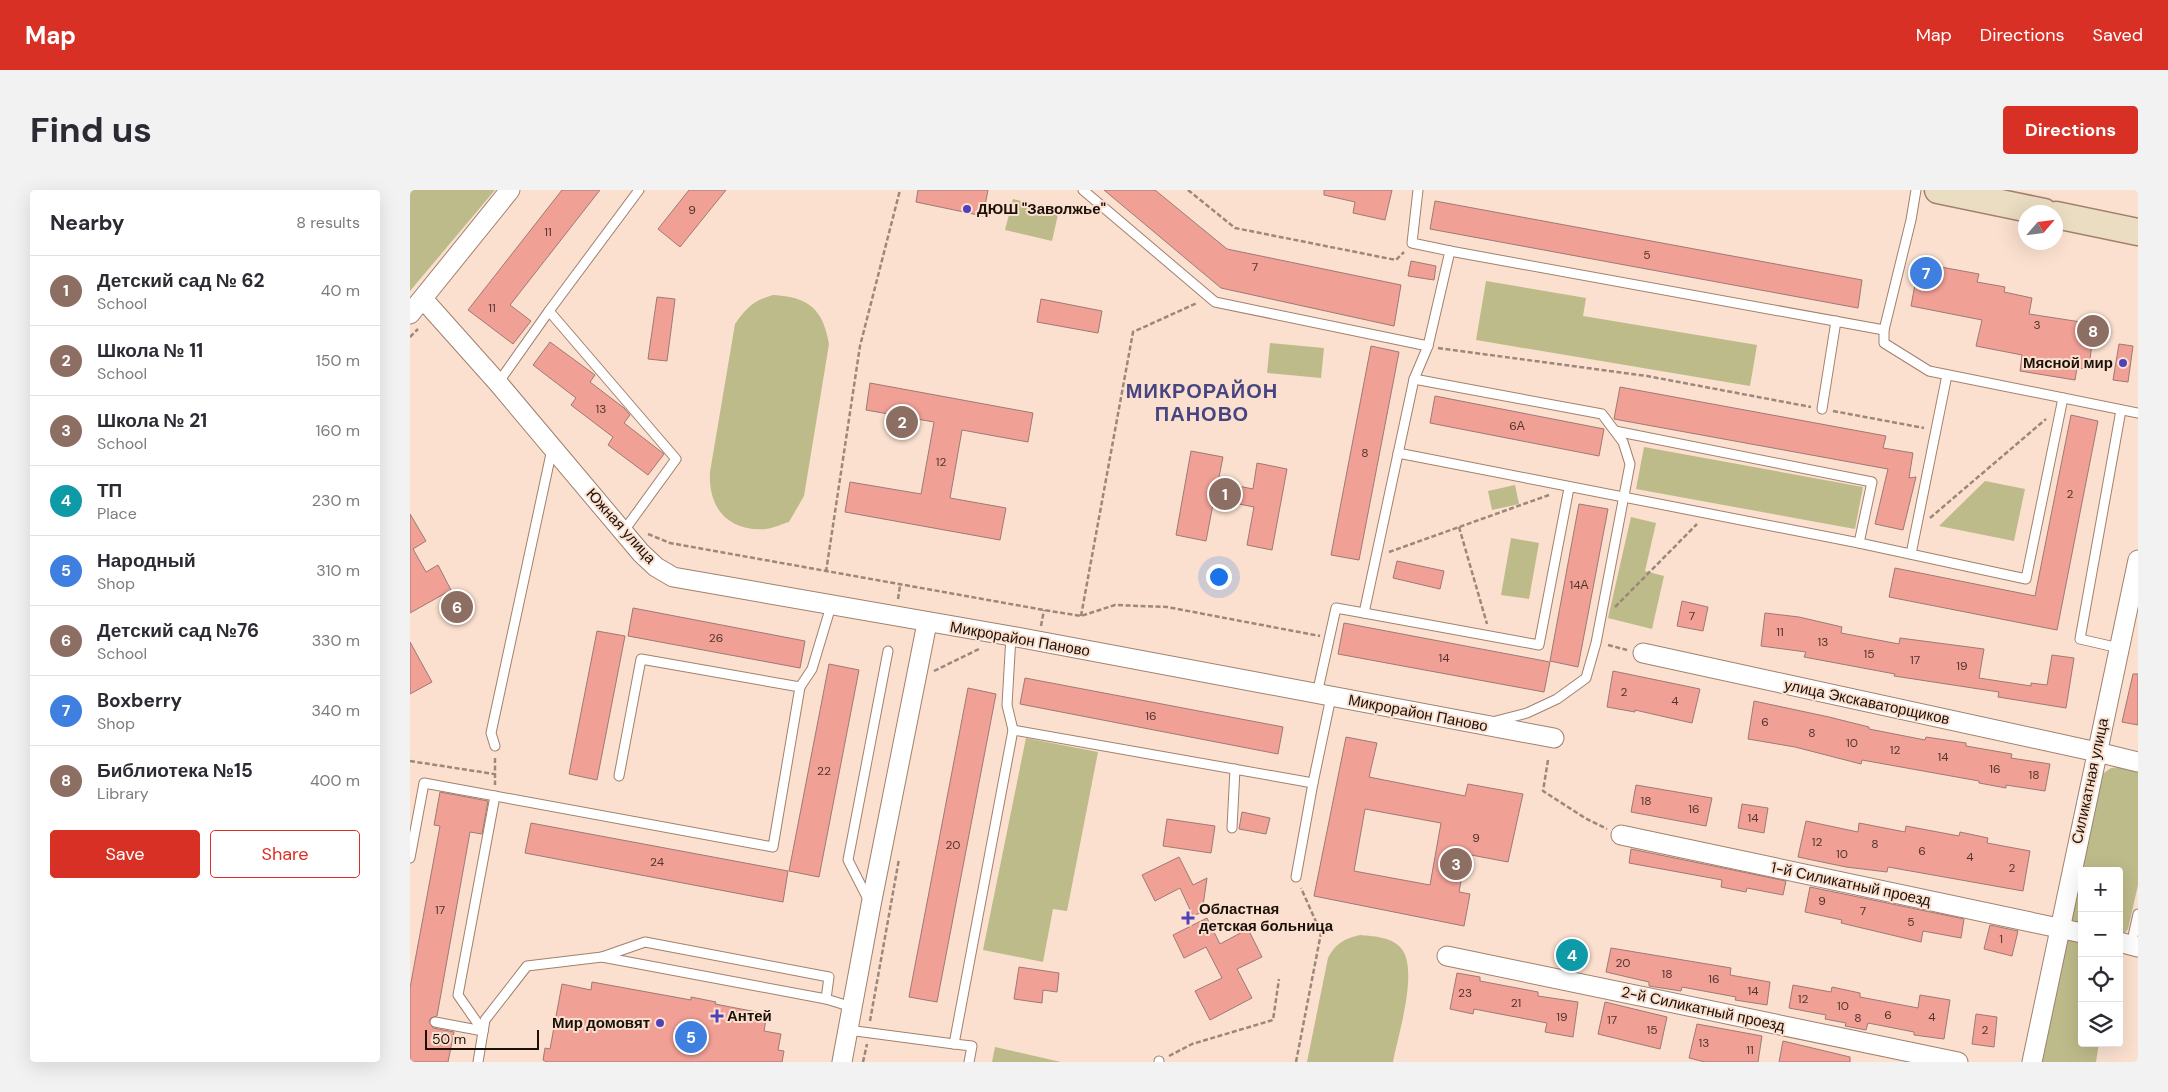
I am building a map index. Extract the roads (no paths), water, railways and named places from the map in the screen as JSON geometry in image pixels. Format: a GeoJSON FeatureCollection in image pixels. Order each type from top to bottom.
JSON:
{"type":"FeatureCollection","features":[{"type":"Feature","properties":{"kind":"street"},"geometry":{"type":"LineString","coordinates":[[410,314],[510,190]]}},
{"type":"Feature","properties":{"kind":"street"},"geometry":{"type":"LineString","coordinates":[[1941,190],[2018,206]]}},
{"type":"Feature","properties":{"kind":"street"},"geometry":{"type":"LineString","coordinates":[[2063,216],[2138,232]]}},
{"type":"Feature","properties":{"kind":"street","name":"Южная улица"},"geometry":{"type":"LineString","coordinates":[[423,299],[625,529],[641,553],[656,567],[673,577],[927,622]]}},
{"type":"Feature","properties":{"kind":"street","name":"Силикатная улица"},"geometry":{"type":"LineString","coordinates":[[2032,1062],[2138,560]]}},
{"type":"Feature","properties":{"kind":"street"},"geometry":{"type":"LineString","coordinates":[[842,1062],[927,622]]}},
{"type":"Feature","properties":{"kind":"street","name":"Микрорайон Паново"},"geometry":{"type":"LineString","coordinates":[[927,622],[1011,636],[1554,738]]}},
{"type":"Feature","properties":{"kind":"street","name":"улица Экскаваторщиков"},"geometry":{"type":"LineString","coordinates":[[1643,653],[2138,762]]}},
{"type":"Feature","properties":{"kind":"street","name":"1-й Силикатный проезд"},"geometry":{"type":"LineString","coordinates":[[1621,836],[2078,931]]}},
{"type":"Feature","properties":{"kind":"street","name":"2-й Силикатный проезд"},"geometry":{"type":"LineString","coordinates":[[1447,956],[1958,1062]]}},
{"type":"Feature","properties":{"kind":"lane"},"geometry":{"type":"LineString","coordinates":[[498,383],[639,190]]}},
{"type":"Feature","properties":{"kind":"lane"},"geometry":{"type":"LineString","coordinates":[[1083,190],[1216,302],[1428,346]]}},
{"type":"Feature","properties":{"kind":"lane"},"geometry":{"type":"LineString","coordinates":[[1418,190],[1412,243],[1884,330]]}},
{"type":"Feature","properties":{"kind":"lane"},"geometry":{"type":"LineString","coordinates":[[1916,190],[1911,220],[1884,330],[1884,343],[1929,371],[2062,402],[2138,414]]}},
{"type":"Feature","properties":{"kind":"lane"},"geometry":{"type":"LineString","coordinates":[[1364,612],[1414,379],[1428,346],[1450,251]]}},
{"type":"Feature","properties":{"kind":"lane"},"geometry":{"type":"LineString","coordinates":[[549,311],[676,459],[625,529]]}},
{"type":"Feature","properties":{"kind":"lane"},"geometry":{"type":"LineString","coordinates":[[1822,409],[1836,321]]}},
{"type":"Feature","properties":{"kind":"lane"},"geometry":{"type":"LineString","coordinates":[[1911,554],[1947,375]]}},
{"type":"Feature","properties":{"kind":"lane"},"geometry":{"type":"LineString","coordinates":[[1414,379],[1602,414],[1623,442],[1630,464],[1596,642],[1586,678],[1557,699],[1527,713],[1480,725]]}},
{"type":"Feature","properties":{"kind":"lane"},"geometry":{"type":"LineString","coordinates":[[1398,453],[1569,488],[1859,543],[2026,579],[2062,402]]}},
{"type":"Feature","properties":{"kind":"lane"},"geometry":{"type":"LineString","coordinates":[[2119,648],[2080,639],[2121,410]]}},
{"type":"Feature","properties":{"kind":"lane"},"geometry":{"type":"LineString","coordinates":[[1615,431],[1872,482],[1859,543]]}},
{"type":"Feature","properties":{"kind":"lane"},"geometry":{"type":"LineString","coordinates":[[495,746],[491,733],[552,446]]}},
{"type":"Feature","properties":{"kind":"lane"},"geometry":{"type":"LineString","coordinates":[[1296,877],[1313,783],[1330,638],[1336,608],[1539,645],[1569,488]]}},
{"type":"Feature","properties":{"kind":"lane"},"geometry":{"type":"LineString","coordinates":[[410,858],[413,828],[424,784],[773,846],[800,687],[812,669],[832,606]]}},
{"type":"Feature","properties":{"kind":"lane"},"geometry":{"type":"LineString","coordinates":[[954,1044],[1013,730],[1007,705],[1011,636]]}},
{"type":"Feature","properties":{"kind":"lane"},"geometry":{"type":"LineString","coordinates":[[871,905],[848,860],[888,650]]}},
{"type":"Feature","properties":{"kind":"lane"},"geometry":{"type":"LineString","coordinates":[[619,776],[641,659],[800,687]]}},
{"type":"Feature","properties":{"kind":"lane"},"geometry":{"type":"LineString","coordinates":[[1013,730],[1313,783]]}},
{"type":"Feature","properties":{"kind":"lane"},"geometry":{"type":"LineString","coordinates":[[1232,828],[1235,769]]}},
{"type":"Feature","properties":{"kind":"lane"},"geometry":{"type":"LineString","coordinates":[[483,1031],[458,995],[495,796]]}},
{"type":"Feature","properties":{"kind":"lane"},"geometry":{"type":"LineString","coordinates":[[2129,945],[2138,914]]}},
{"type":"Feature","properties":{"kind":"lane"},"geometry":{"type":"LineString","coordinates":[[478,1062],[485,1020],[526,966],[602,958],[645,942],[829,978],[826,999]]}},
{"type":"Feature","properties":{"kind":"lane"},"geometry":{"type":"LineString","coordinates":[[602,958],[826,999],[852,1007]]}},
{"type":"Feature","properties":{"kind":"lane"},"geometry":{"type":"LineString","coordinates":[[435,1022],[483,1031]]}},
{"type":"Feature","properties":{"kind":"lane"},"geometry":{"type":"LineString","coordinates":[[848,1030],[972,1046],[969,1062]]}},
{"type":"Feature","properties":{"kind":"place","name":"ДЮШ \"Заволжье\""},"geometry":{"type":"Point","coordinates":[967,209]}},
{"type":"Feature","properties":{"kind":"place","name":"Boxberry"},"geometry":{"type":"Point","coordinates":[1926,273]}},
{"type":"Feature","properties":{"kind":"place","name":"Библиотека №15"},"geometry":{"type":"Point","coordinates":[2093,331]}},
{"type":"Feature","properties":{"kind":"place","name":"Мясной мир"},"geometry":{"type":"Point","coordinates":[2123,363]}},
{"type":"Feature","properties":{"kind":"place","name":"Школа № 11"},"geometry":{"type":"Point","coordinates":[902,422]}},
{"type":"Feature","properties":{"kind":"place","name":"Детский сад № 62"},"geometry":{"type":"Point","coordinates":[1225,494]}},
{"type":"Feature","properties":{"kind":"place","name":"Детский сад №76"},"geometry":{"type":"Point","coordinates":[457,607]}},
{"type":"Feature","properties":{"kind":"place","name":"Школа № 21"},"geometry":{"type":"Point","coordinates":[1456,864]}},
{"type":"Feature","properties":{"kind":"place","name":"Областная детская больница"},"geometry":{"type":"Point","coordinates":[1188,918]}},
{"type":"Feature","properties":{"kind":"place","name":"ТП"},"geometry":{"type":"Point","coordinates":[1572,955]}},
{"type":"Feature","properties":{"kind":"place","name":"Антей"},"geometry":{"type":"Point","coordinates":[717,1016]}},
{"type":"Feature","properties":{"kind":"place","name":"Мир домовят"},"geometry":{"type":"Point","coordinates":[660,1023]}},
{"type":"Feature","properties":{"kind":"place","name":"Народный"},"geometry":{"type":"Point","coordinates":[691,1037]}},
{"type":"Feature","properties":{"kind":"district","name":"МИКРОРАЙОН ПАНОВО"},"geometry":{"type":"Point","coordinates":[1202,402]}}]}
